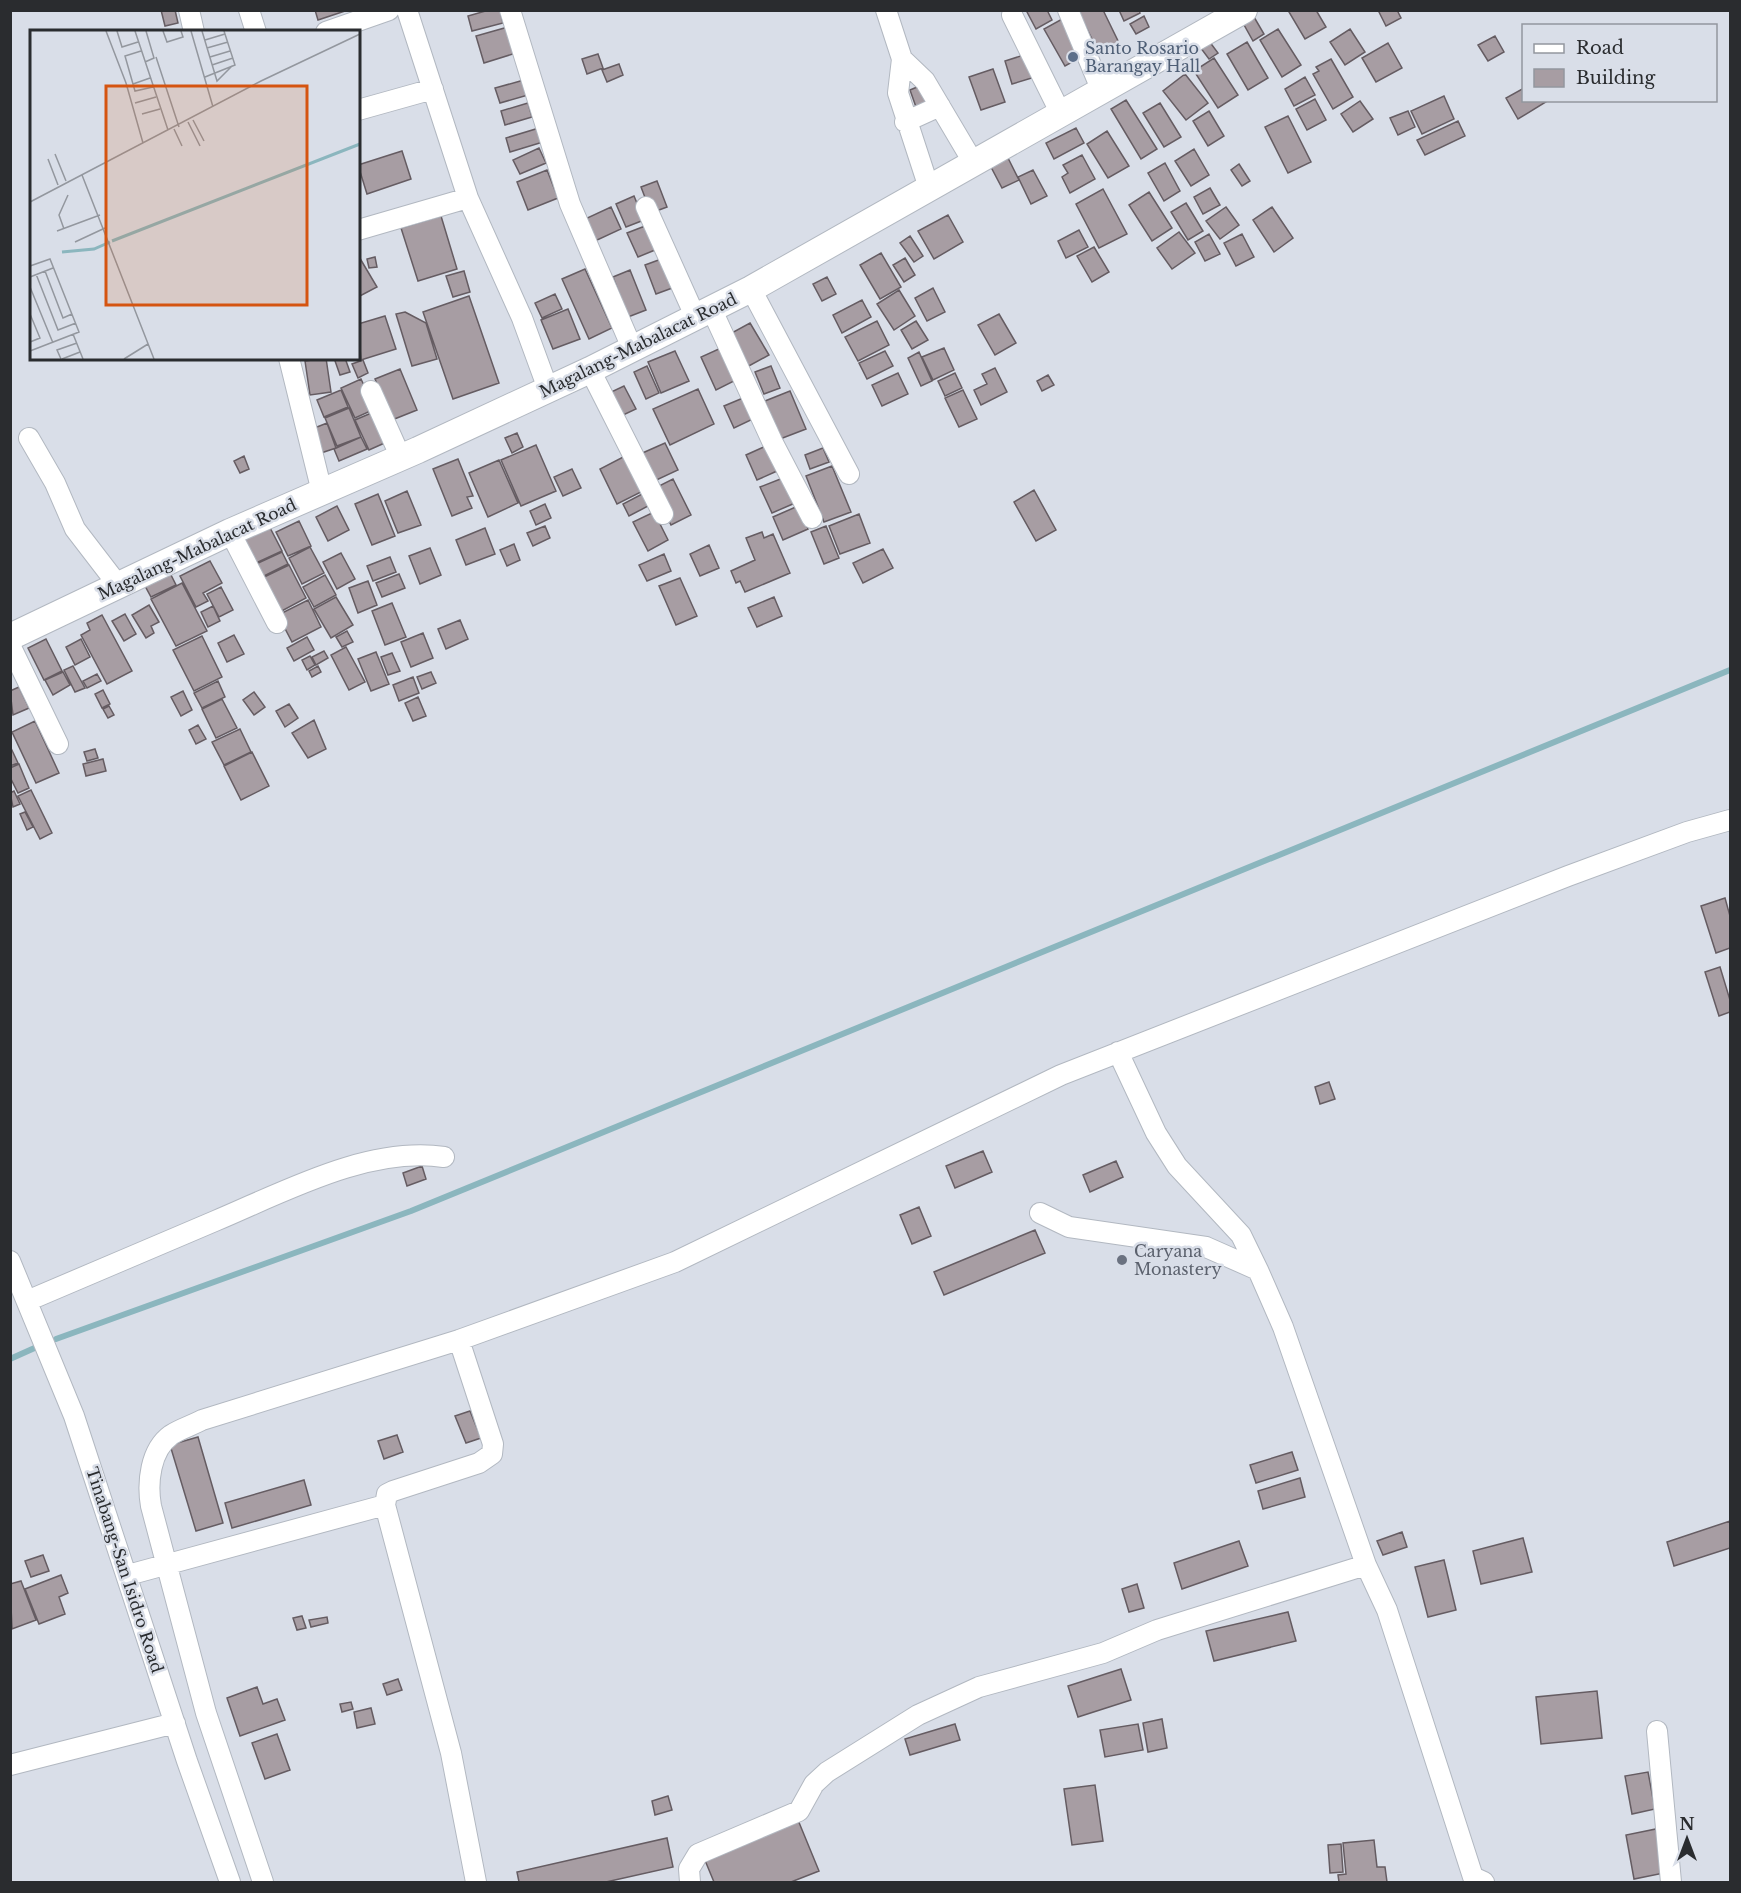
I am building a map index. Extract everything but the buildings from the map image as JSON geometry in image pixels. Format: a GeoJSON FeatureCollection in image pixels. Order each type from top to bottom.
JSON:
{"type":"FeatureCollection","features":[{"type":"Feature","properties":{"kind":"main road","name":"Magalang-Mabalacat Road"},"geometry":{"type":"LineString","coordinates":[[10,637],[230,532],[401,458],[590,370],[751,289],[1060,112],[1244,10]]}},
{"type":"Feature","properties":{"kind":"street"},"geometry":{"type":"LineString","coordinates":[[189,10],[194,30]]}},
{"type":"Feature","properties":{"kind":"street"},"geometry":{"type":"LineString","coordinates":[[249,10],[255,30]]}},
{"type":"Feature","properties":{"kind":"street"},"geometry":{"type":"LineString","coordinates":[[332,30],[389,10]]}},
{"type":"Feature","properties":{"kind":"street"},"geometry":{"type":"LineString","coordinates":[[407,10],[468,198],[522,318],[548,389]]}},
{"type":"Feature","properties":{"kind":"street"},"geometry":{"type":"LineString","coordinates":[[510,10],[570,204],[632,348]]}},
{"type":"Feature","properties":{"kind":"street"},"geometry":{"type":"LineString","coordinates":[[886,10],[902,59],[898,93],[905,122],[929,188]]}},
{"type":"Feature","properties":{"kind":"street"},"geometry":{"type":"LineString","coordinates":[[1068,10],[1101,89]]}},
{"type":"Feature","properties":{"kind":"street"},"geometry":{"type":"LineString","coordinates":[[1012,15],[1060,112]]}},
{"type":"Feature","properties":{"kind":"street"},"geometry":{"type":"LineString","coordinates":[[902,59],[926,81],[973,162]]}},
{"type":"Feature","properties":{"kind":"street"},"geometry":{"type":"LineString","coordinates":[[360,109],[433,89]]}},
{"type":"Feature","properties":{"kind":"street"},"geometry":{"type":"LineString","coordinates":[[905,122],[940,106]]}},
{"type":"Feature","properties":{"kind":"street"},"geometry":{"type":"LineString","coordinates":[[360,229],[468,198]]}},
{"type":"Feature","properties":{"kind":"street"},"geometry":{"type":"LineString","coordinates":[[646,207],[812,518]]}},
{"type":"Feature","properties":{"kind":"street"},"geometry":{"type":"LineString","coordinates":[[751,289],[849,474]]}},
{"type":"Feature","properties":{"kind":"street"},"geometry":{"type":"LineString","coordinates":[[289,360],[322,492]]}},
{"type":"Feature","properties":{"kind":"street"},"geometry":{"type":"LineString","coordinates":[[590,370],[663,514]]}},
{"type":"Feature","properties":{"kind":"street"},"geometry":{"type":"LineString","coordinates":[[371,391],[401,458]]}},
{"type":"Feature","properties":{"kind":"street"},"geometry":{"type":"LineString","coordinates":[[28,438],[55,483],[75,529],[118,585]]}},
{"type":"Feature","properties":{"kind":"street"},"geometry":{"type":"LineString","coordinates":[[230,532],[277,623]]}},
{"type":"Feature","properties":{"kind":"street"},"geometry":{"type":"LineString","coordinates":[[10,645],[58,744]]}},
{"type":"Feature","properties":{"kind":"street"},"geometry":{"type":"LineString","coordinates":[[263,1882],[206,1713],[148,1490],[154,1459],[170,1436],[202,1420],[459,1340],[675,1262],[1061,1075],[1568,876],[1687,832],[1731,820]]}},
{"type":"Feature","properties":{"kind":"street"},"geometry":{"type":"LineString","coordinates":[[1118,1052],[1156,1133],[1177,1166],[1241,1235],[1258,1270],[1283,1327],[1366,1564],[1388,1610],[1473,1877],[1484,1882]]}},
{"type":"Feature","properties":{"kind":"street"},"geometry":{"type":"LineString","coordinates":[[27,1301],[291,1189],[373,1159],[420,1153],[444,1157]]}},
{"type":"Feature","properties":{"kind":"street"},"geometry":{"type":"LineString","coordinates":[[1040,1213],[1070,1227],[1206,1246],[1258,1270]]}},
{"type":"Feature","properties":{"kind":"street","name":"Tinabang-San Isidro Road"},"geometry":{"type":"LineString","coordinates":[[10,1261],[74,1416],[230,1882]]}},
{"type":"Feature","properties":{"kind":"street"},"geometry":{"type":"LineString","coordinates":[[459,1340],[493,1444],[492,1454],[479,1463],[393,1491],[387,1494],[385,1505],[451,1753],[476,1882]]}},
{"type":"Feature","properties":{"kind":"street"},"geometry":{"type":"LineString","coordinates":[[128,1575],[385,1505]]}},
{"type":"Feature","properties":{"kind":"street"},"geometry":{"type":"LineString","coordinates":[[690,1882],[689,1869],[698,1854],[799,1811],[814,1784],[826,1772],[945,1700],[979,1687],[1111,1650],[1157,1630],[1366,1564]]}},
{"type":"Feature","properties":{"kind":"street"},"geometry":{"type":"LineString","coordinates":[[10,1765],[175,1723]]}},
{"type":"Feature","properties":{"kind":"street"},"geometry":{"type":"LineString","coordinates":[[1657,1731],[1671,1882]]}},
{"type":"Feature","properties":{"kind":"waterway"},"geometry":{"type":"LineString","coordinates":[[56,1339],[411,1211],[1730,670]]}},
{"type":"Feature","properties":{"kind":"waterway"},"geometry":{"type":"LineString","coordinates":[[10,1359],[39,1346]]}},
{"type":"Feature","properties":{"kind":"place","name":"Santo Rosario Barangay Hall"},"geometry":{"type":"Point","coordinates":[1073,57]}},
{"type":"Feature","properties":{"kind":"place","name":"Caryana Monastery"},"geometry":{"type":"Point","coordinates":[1122,1260]}}]}
